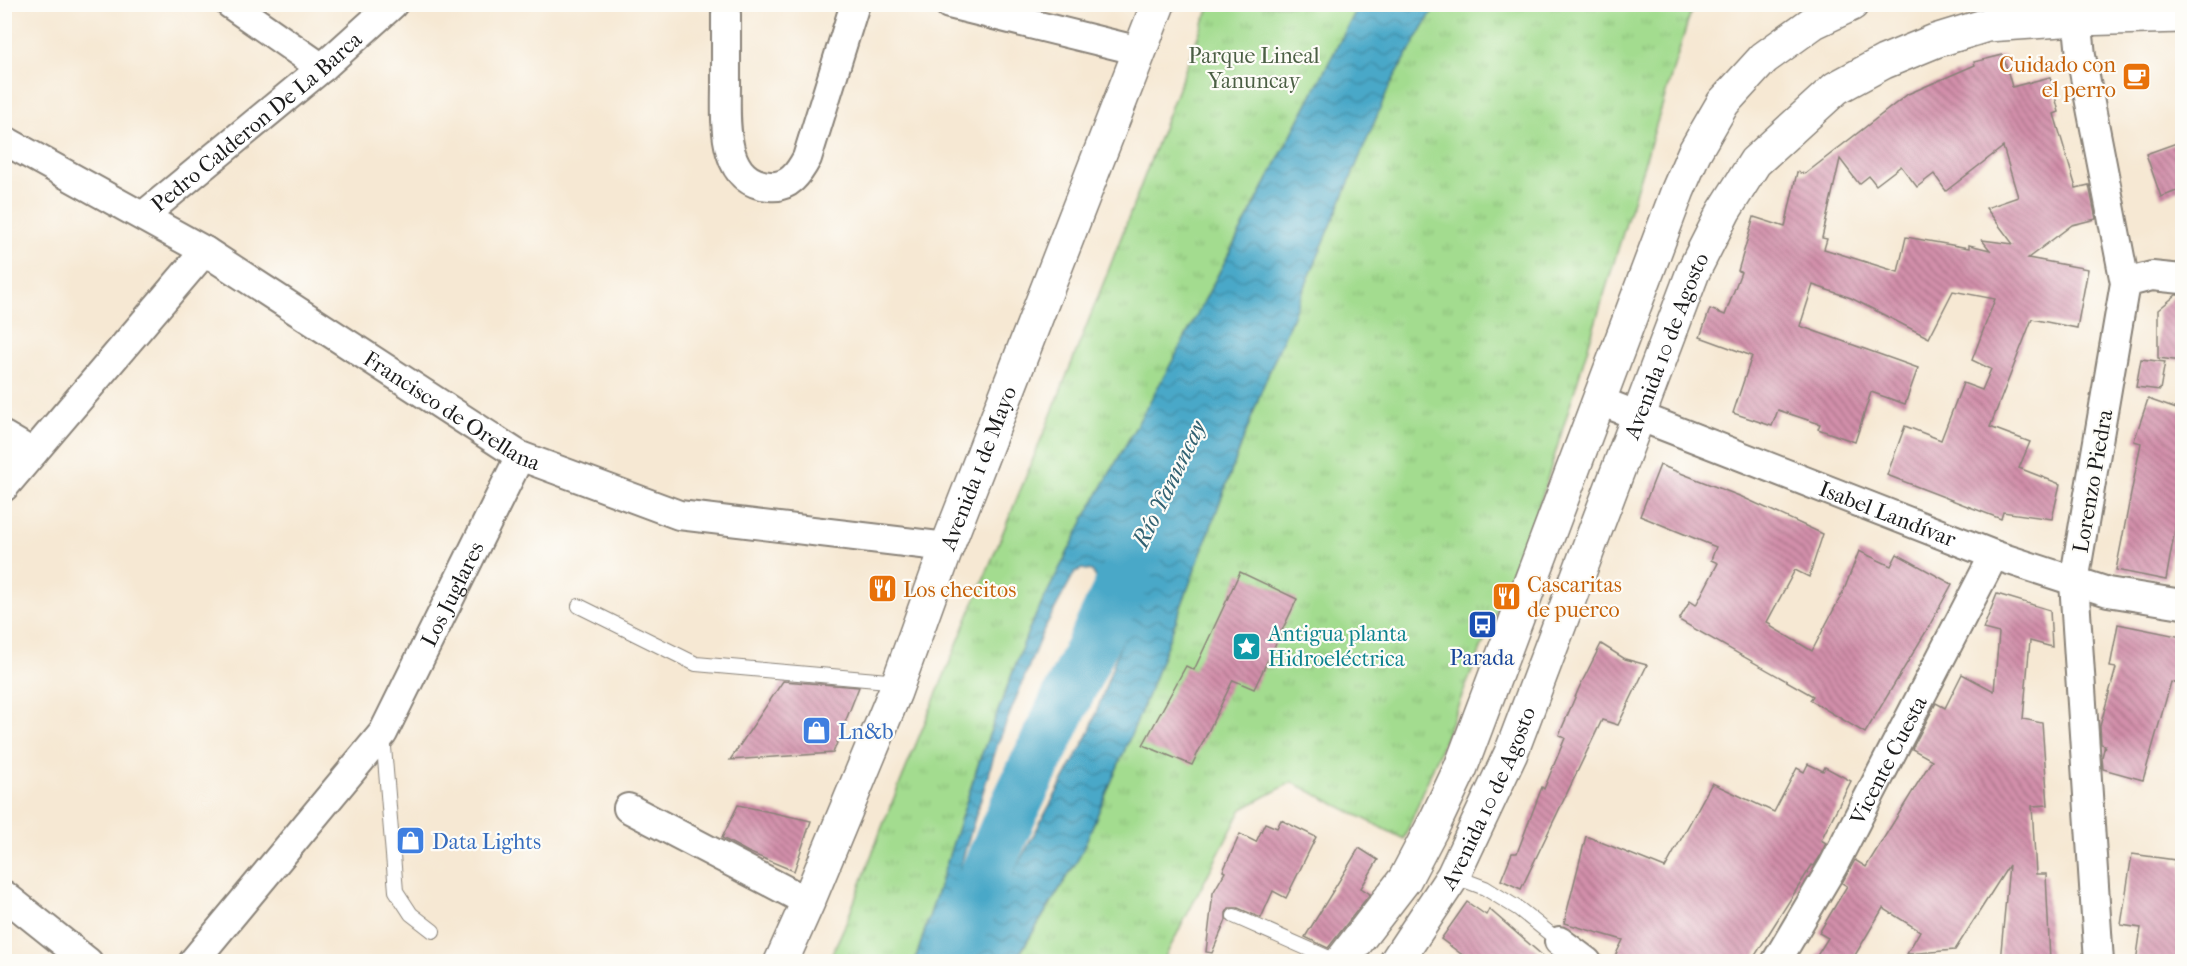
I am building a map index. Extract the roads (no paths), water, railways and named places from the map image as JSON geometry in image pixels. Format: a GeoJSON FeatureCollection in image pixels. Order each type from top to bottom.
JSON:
{"type":"FeatureCollection","features":[{"type":"Feature","properties":{"kind":"main road","name":"Avenida 1 de Mayo"},"geometry":{"type":"LineString","coordinates":[[781,962],[899,682],[947,547],[1158,4]]}},
{"type":"Feature","properties":{"kind":"main road","name":"Avenida 10 de Agosto"},"geometry":{"type":"LineString","coordinates":[[1340,962],[1405,879],[1461,767],[1678,190],[1694,153],[1723,103],[1764,58],[1814,22],[1852,4]]}},
{"type":"Feature","properties":{"kind":"main road","name":"Avenida 10 de Agosto"},"geometry":{"type":"LineString","coordinates":[[1396,962],[1453,876],[1511,753],[1693,272],[1724,211],[1755,162],[1836,88],[1935,40],[1987,26],[2076,12],[2182,16]]}},
{"type":"Feature","properties":{"kind":"street"},"geometry":{"type":"LineString","coordinates":[[230,4],[322,68]]}},
{"type":"Feature","properties":{"kind":"street","name":"Pedro Calderon De La Barca"},"geometry":{"type":"LineString","coordinates":[[144,215],[322,68],[393,4]]}},
{"type":"Feature","properties":{"kind":"street"},"geometry":{"type":"LineString","coordinates":[[726,14],[726,137],[742,174],[753,183],[779,187],[790,181],[800,171],[807,158],[855,4]]}},
{"type":"Feature","properties":{"kind":"street"},"geometry":{"type":"LineString","coordinates":[[949,4],[1140,51]]}},
{"type":"Feature","properties":{"kind":"street","name":"Lorenzo Piedra"},"geometry":{"type":"LineString","coordinates":[[2076,12],[2081,56],[2125,283],[2074,582],[2099,962]]}},
{"type":"Feature","properties":{"kind":"street","name":"Francisco de Orellana"},"geometry":{"type":"LineString","coordinates":[[4,140],[144,215],[205,251],[520,456],[679,515],[947,547]]}},
{"type":"Feature","properties":{"kind":"street"},"geometry":{"type":"LineString","coordinates":[[4,487],[205,251]]}},
{"type":"Feature","properties":{"kind":"street"},"geometry":{"type":"LineString","coordinates":[[2125,283],[2152,276],[2182,279]]}},
{"type":"Feature","properties":{"kind":"street","name":"Isabel Landívar"},"geometry":{"type":"LineString","coordinates":[[1600,401],[1994,555],[2108,592],[2182,604]]}},
{"type":"Feature","properties":{"kind":"street"},"geometry":{"type":"LineString","coordinates":[[4,436],[33,453]]}},
{"type":"Feature","properties":{"kind":"street","name":"Los Juglares"},"geometry":{"type":"LineString","coordinates":[[193,962],[383,733],[520,456]]}},
{"type":"Feature","properties":{"kind":"street","name":"Vicente Cuesta"},"geometry":{"type":"LineString","coordinates":[[1776,962],[1833,866],[1994,555]]}},
{"type":"Feature","properties":{"kind":"street"},"geometry":{"type":"LineString","coordinates":[[628,808],[808,902]]}},
{"type":"Feature","properties":{"kind":"street"},"geometry":{"type":"LineString","coordinates":[[4,895],[88,962]]}},
{"type":"Feature","properties":{"kind":"street"},"geometry":{"type":"LineString","coordinates":[[1559,941],[1587,962]]}},
{"type":"Feature","properties":{"kind":"lane"},"geometry":{"type":"LineString","coordinates":[[579,606],[696,663],[899,682]]}},
{"type":"Feature","properties":{"kind":"lane"},"geometry":{"type":"LineString","coordinates":[[383,733],[396,891],[411,914],[433,931]]}},
{"type":"Feature","properties":{"kind":"lane"},"geometry":{"type":"LineString","coordinates":[[1453,876],[1485,888],[1520,909],[1559,941]]}},
{"type":"Feature","properties":{"kind":"lane"},"geometry":{"type":"LineString","coordinates":[[1234,916],[1340,962]]}},
{"type":"Feature","properties":{"kind":"water"},"geometry":{"type":"Polygon","coordinates":[[[1359,5],[1436,5],[1390,85],[1262,389],[1152,685],[1080,856],[1015,961],[965,961],[1089,733],[1123,637],[1125,628],[1121,618],[1092,571],[1082,569],[1075,572],[1043,631],[997,746],[961,864],[949,924],[947,961],[915,961],[980,759],[1029,629],[1087,514],[1177,353],[1359,5]]]}},
{"type":"Feature","properties":{"kind":"waterway","name":"Río Yanuncay"},"geometry":{"type":"LineString","coordinates":[[947,962],[1012,813],[1141,542]]}},
{"type":"Feature","properties":{"kind":"place","name":"Cuidado con el perro"},"geometry":{"type":"Point","coordinates":[2137,77]}},
{"type":"Feature","properties":{"kind":"place","name":"Los checitos"},"geometry":{"type":"Point","coordinates":[882,589]}},
{"type":"Feature","properties":{"kind":"place","name":"Cascaritas de puerco"},"geometry":{"type":"Point","coordinates":[1506,597]}},
{"type":"Feature","properties":{"kind":"place","name":"Parada"},"geometry":{"type":"Point","coordinates":[1482,625]}},
{"type":"Feature","properties":{"kind":"place","name":"Antigua planta Hidroeléctrica"},"geometry":{"type":"Point","coordinates":[1247,646]}},
{"type":"Feature","properties":{"kind":"place","name":"Ln&b"},"geometry":{"type":"Point","coordinates":[817,731]}},
{"type":"Feature","properties":{"kind":"place","name":"Data Lights"},"geometry":{"type":"Point","coordinates":[411,841]}},
{"type":"Feature","properties":{"kind":"park label","name":"Parque Lineal Yanuncay"},"geometry":{"type":"Point","coordinates":[1254,68]}}]}
